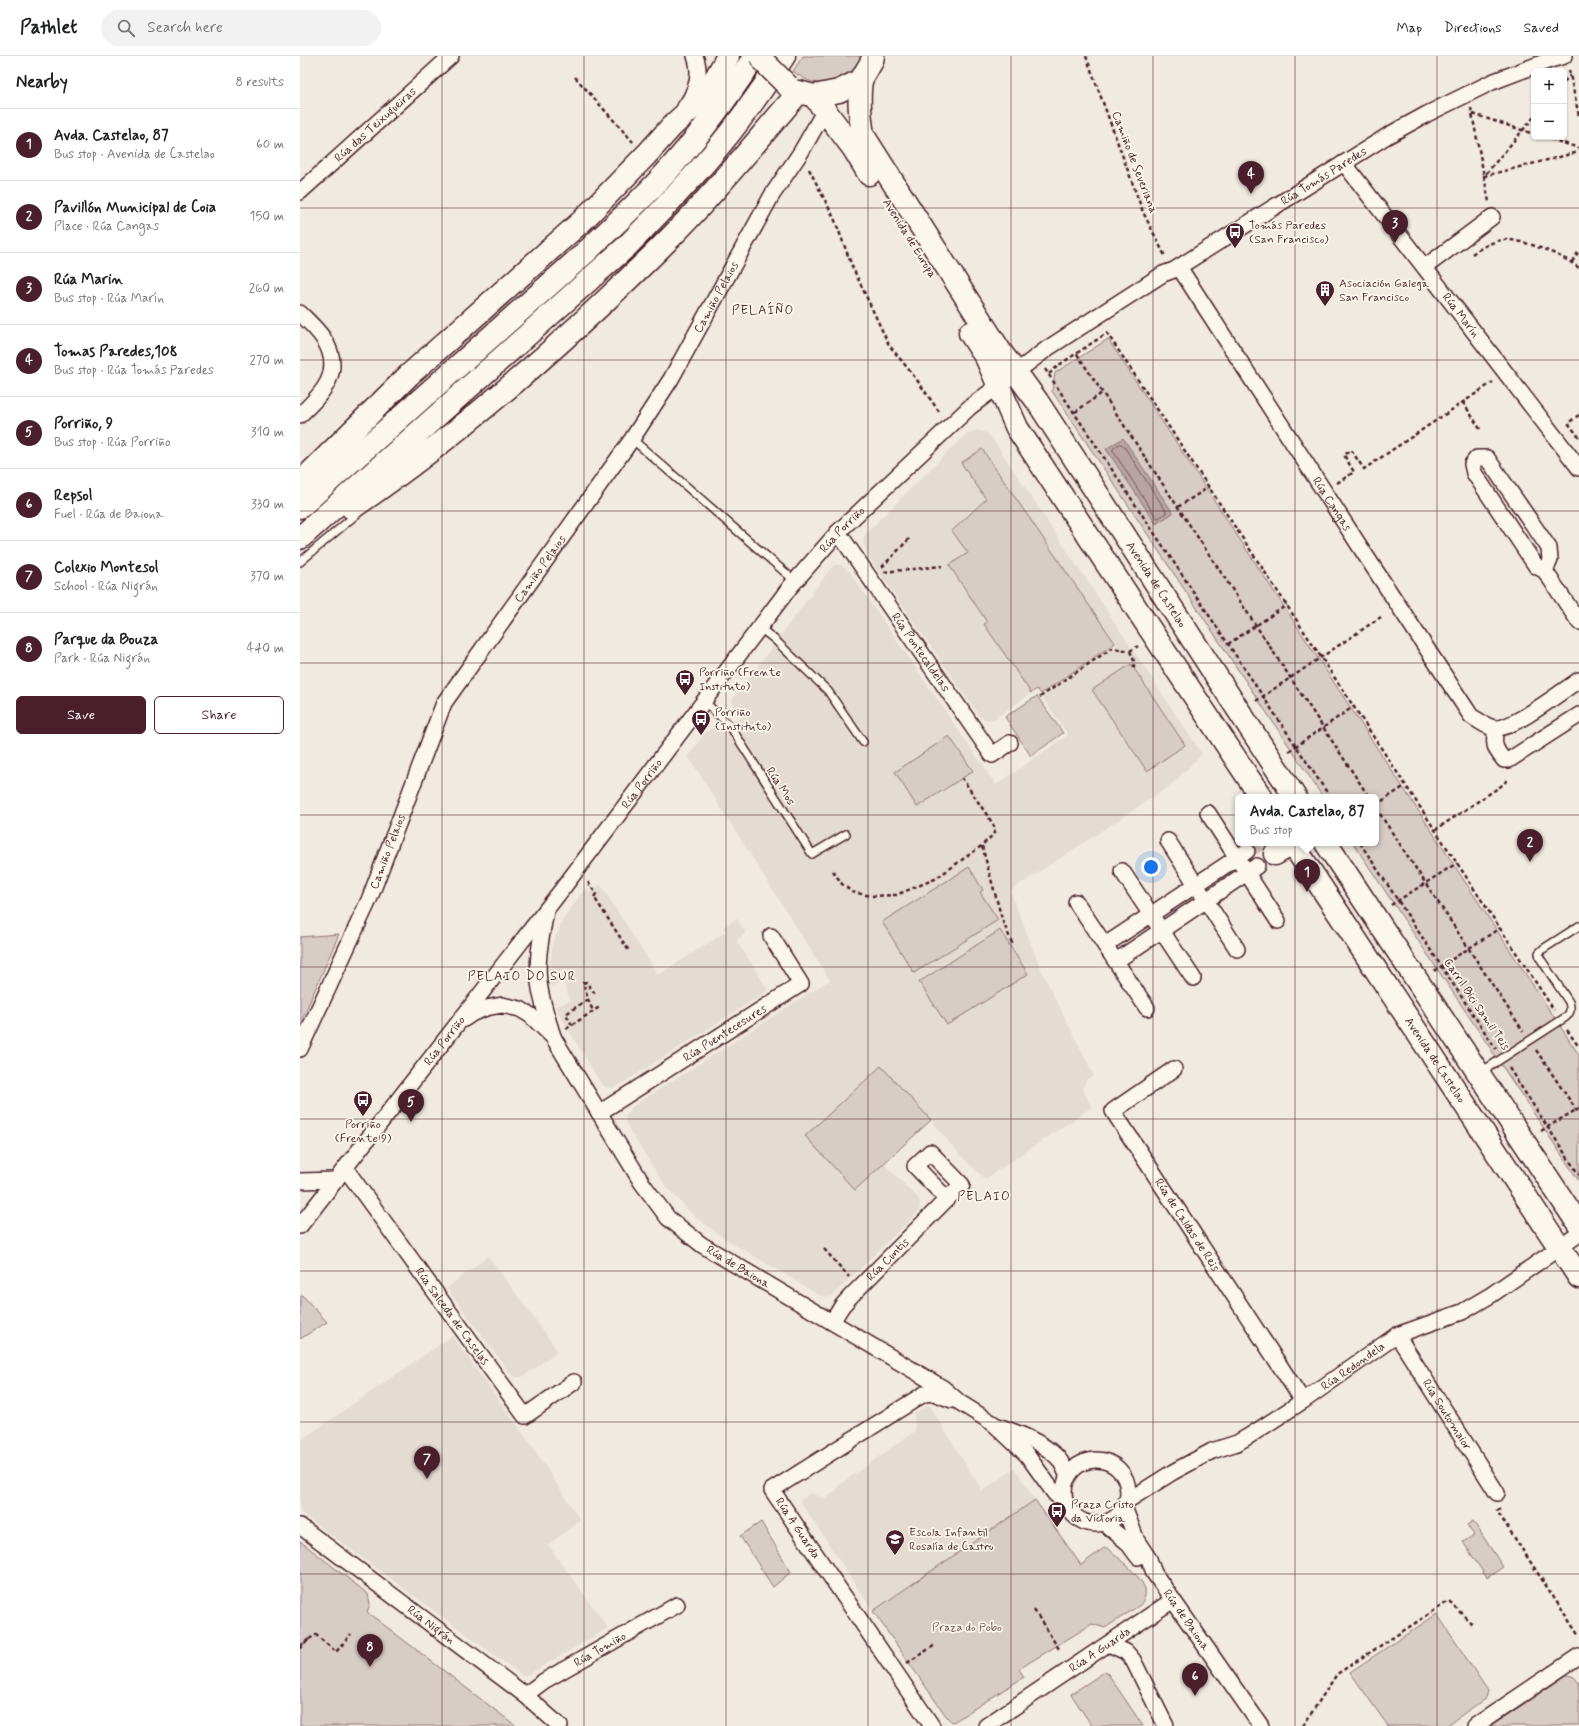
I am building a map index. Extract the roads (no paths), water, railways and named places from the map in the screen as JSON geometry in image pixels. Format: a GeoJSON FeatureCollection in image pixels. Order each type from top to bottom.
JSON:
{"type":"FeatureCollection","features":[{"type":"Feature","properties":{"kind":"main road"},"geometry":{"type":"LineString","coordinates":[[303,481],[409,375],[582,221],[672,126],[706,95],[728,56]]}},
{"type":"Feature","properties":{"kind":"main road"},"geometry":{"type":"LineString","coordinates":[[300,507],[586,252],[630,210],[672,166],[724,102],[755,56]]}},
{"type":"Feature","properties":{"kind":"main road","name":"Avenida de Europa"},"geometry":{"type":"LineString","coordinates":[[761,56],[764,62],[807,96],[854,149],[981,350],[998,386]]}},
{"type":"Feature","properties":{"kind":"main road"},"geometry":{"type":"LineString","coordinates":[[300,538],[627,246],[664,209],[720,146],[756,98],[784,56]]}},
{"type":"Feature","properties":{"kind":"main road"},"geometry":{"type":"LineString","coordinates":[[300,543],[370,496],[448,437],[520,377],[660,248],[807,96],[839,91],[861,80],[872,61],[873,56]]}},
{"type":"Feature","properties":{"kind":"main road","name":"Avenida de Europa"},"geometry":{"type":"LineString","coordinates":[[861,80],[859,95],[863,135],[1000,351],[1016,372]]}},
{"type":"Feature","properties":{"kind":"main road","name":"Avenida de Castelao"},"geometry":{"type":"LineString","coordinates":[[1016,372],[1037,401],[1293,794]]}},
{"type":"Feature","properties":{"kind":"main road"},"geometry":{"type":"LineString","coordinates":[[998,386],[1017,428],[1259,794]]}},
{"type":"Feature","properties":{"kind":"main road"},"geometry":{"type":"LineString","coordinates":[[1328,846],[1579,1225]]}},
{"type":"Feature","properties":{"kind":"main road","name":"Avenida de Castelao"},"geometry":{"type":"LineString","coordinates":[[1283,849],[1579,1277]]}},
{"type":"Feature","properties":{"kind":"street"},"geometry":{"type":"LineString","coordinates":[[672,126],[693,96],[698,77],[698,62],[695,56]]}},
{"type":"Feature","properties":{"kind":"street","name":"Rúa das Teixugueiras"},"geometry":{"type":"LineString","coordinates":[[300,192],[447,57]]}},
{"type":"Feature","properties":{"kind":"street","name":"Rúa Tomás Paredes"},"geometry":{"type":"LineString","coordinates":[[1016,372],[1048,348],[1163,274],[1177,269],[1386,136],[1492,82],[1550,60],[1566,60]]}},
{"type":"Feature","properties":{"kind":"street","name":"Camiño Pelaios"},"geometry":{"type":"LineString","coordinates":[[300,1049],[369,900],[444,703],[632,439],[671,379],[772,195],[801,152],[807,96]]}},
{"type":"Feature","properties":{"kind":"street","name":"Rúa Marín"},"geometry":{"type":"LineString","coordinates":[[1344,163],[1579,468]]}},
{"type":"Feature","properties":{"kind":"street"},"geometry":{"type":"LineString","coordinates":[[1425,267],[1492,217]]}},
{"type":"Feature","properties":{"kind":"street","name":"Rúa Cangas"},"geometry":{"type":"LineString","coordinates":[[1177,269],[1472,716],[1490,727],[1496,728]]}},
{"type":"Feature","properties":{"kind":"street"},"geometry":{"type":"LineString","coordinates":[[300,313],[322,337],[330,349],[332,366],[328,385],[300,415]]}},
{"type":"Feature","properties":{"kind":"street","name":"Rúa Porriño"},"geometry":{"type":"LineString","coordinates":[[300,1226],[546,909],[795,581],[838,532],[970,407],[1016,372]]}},
{"type":"Feature","properties":{"kind":"street"},"geometry":{"type":"LineString","coordinates":[[1545,571],[1550,560],[1549,548],[1487,458],[1477,458],[1472,464],[1474,472],[1536,566],[1545,571],[1579,622]]}},
{"type":"Feature","properties":{"kind":"street","name":"Rúa Pontecaldelas"},"geometry":{"type":"LineString","coordinates":[[838,532],[992,756],[1010,743]]}},
{"type":"Feature","properties":{"kind":"street"},"geometry":{"type":"LineString","coordinates":[[1579,680],[1517,721],[1496,728],[1493,741],[1494,747],[1504,760],[1509,760],[1579,715]]}},
{"type":"Feature","properties":{"kind":"street"},"geometry":{"type":"LineString","coordinates":[[1208,813],[1252,869],[1278,921]]}},
{"type":"Feature","properties":{"kind":"street"},"geometry":{"type":"LineString","coordinates":[[1168,841],[1237,949]]}},
{"type":"Feature","properties":{"kind":"street"},"geometry":{"type":"LineString","coordinates":[[1106,945],[1242,855]]}},
{"type":"Feature","properties":{"kind":"street"},"geometry":{"type":"LineString","coordinates":[[1116,961],[1252,869]]}},
{"type":"Feature","properties":{"kind":"street"},"geometry":{"type":"LineString","coordinates":[[1122,871],[1193,978]]}},
{"type":"Feature","properties":{"kind":"street"},"geometry":{"type":"LineString","coordinates":[[1076,902],[1147,1008]]}},
{"type":"Feature","properties":{"kind":"street","name":"Rúa de Baiona"},"geometry":{"type":"LineString","coordinates":[[546,909],[539,960],[539,981],[543,1006],[600,1113],[642,1183],[668,1218],[702,1245],[943,1388],[959,1402],[994,1424],[1024,1436],[1057,1456],[1068,1477],[1077,1466],[1094,1460],[1106,1461],[1120,1471],[1126,1480],[1128,1490],[1126,1504],[1137,1540],[1149,1559],[1154,1573],[1261,1726]]}},
{"type":"Feature","properties":{"kind":"street","name":"Rúa Puentecesures"},"geometry":{"type":"LineString","coordinates":[[600,1113],[801,984],[771,936]]}},
{"type":"Feature","properties":{"kind":"street","name":"Rúa de Baiona"},"geometry":{"type":"LineString","coordinates":[[456,1025],[473,1013],[486,1008],[502,1005],[520,1009],[530,1014],[558,1034]]}},
{"type":"Feature","properties":{"kind":"street","name":"Rúa de Caldas de Reis"},"geometry":{"type":"LineString","coordinates":[[1174,1070],[1113,1111],[1303,1401]]}},
{"type":"Feature","properties":{"kind":"street"},"geometry":{"type":"LineString","coordinates":[[300,1181],[340,1174]]}},
{"type":"Feature","properties":{"kind":"street","name":"Rúa Salceda de Caselas"},"geometry":{"type":"LineString","coordinates":[[340,1174],[525,1416],[574,1382]]}},
{"type":"Feature","properties":{"kind":"street","name":"Rúa Cuntis"},"geometry":{"type":"LineString","coordinates":[[832,1322],[842,1306],[947,1199]]}},
{"type":"Feature","properties":{"kind":"street","name":"Rúa Redondela"},"geometry":{"type":"LineString","coordinates":[[1126,1504],[1173,1472],[1212,1451],[1237,1443],[1303,1401],[1398,1335],[1462,1312],[1491,1295],[1579,1234]]}},
{"type":"Feature","properties":{"kind":"street","name":"Rúa Soutomaior"},"geometry":{"type":"LineString","coordinates":[[1398,1335],[1497,1493]]}},
{"type":"Feature","properties":{"kind":"street","name":"Rúa A Guarda"},"geometry":{"type":"LineString","coordinates":[[932,1726],[772,1490],[924,1394],[934,1394],[959,1402]]}},
{"type":"Feature","properties":{"kind":"street","name":"Rúa de Baiona"},"geometry":{"type":"LineString","coordinates":[[994,1424],[1027,1455],[1055,1494],[1066,1503],[1071,1512],[1087,1523],[1104,1523],[1127,1542],[1143,1564],[1154,1573]]}},
{"type":"Feature","properties":{"kind":"street"},"geometry":{"type":"LineString","coordinates":[[1066,1503],[1064,1492],[1068,1477]]}},
{"type":"Feature","properties":{"kind":"street"},"geometry":{"type":"LineString","coordinates":[[1104,1523],[1116,1517],[1126,1504]]}},
{"type":"Feature","properties":{"kind":"street","name":"Rúa Nigrán"},"geometry":{"type":"LineString","coordinates":[[300,1526],[525,1695],[560,1726]]}},
{"type":"Feature","properties":{"kind":"street","name":"Rúa A Guarda"},"geometry":{"type":"LineString","coordinates":[[986,1726],[1173,1600]]}},
{"type":"Feature","properties":{"kind":"street","name":"Rúa Tomiño"},"geometry":{"type":"LineString","coordinates":[[525,1695],[544,1681],[677,1605]]}},
{"type":"Feature","properties":{"kind":"street"},"geometry":{"type":"LineString","coordinates":[[1109,1644],[1126,1652],[1133,1660],[1166,1726]]}},
{"type":"Feature","properties":{"kind":"street"},"geometry":{"type":"LineString","coordinates":[[1475,1726],[1579,1656]]}},
{"type":"Feature","properties":{"kind":"lane"},"geometry":{"type":"LineString","coordinates":[[300,562],[448,437]]}},
{"type":"Feature","properties":{"kind":"lane"},"geometry":{"type":"LineString","coordinates":[[632,439],[795,581]]}},
{"type":"Feature","properties":{"kind":"lane"},"geometry":{"type":"LineString","coordinates":[[760,628],[774,639],[828,691],[863,742]]}},
{"type":"Feature","properties":{"kind":"lane","name":"Rúa Mos"},"geometry":{"type":"LineString","coordinates":[[704,701],[730,726],[812,854],[846,834]]}},
{"type":"Feature","properties":{"kind":"lane"},"geometry":{"type":"LineString","coordinates":[[1479,1074],[1561,1020],[1569,1013],[1571,1009],[1569,1002],[1540,958],[1539,953],[1579,926]]}},
{"type":"Feature","properties":{"kind":"water"},"geometry":{"type":"Polygon","coordinates":[[[1123,438],[1173,513],[1156,524],[1106,449],[1123,438]]]}},
{"type":"Feature","properties":{"kind":"tunnel"},"geometry":{"type":"LineString","coordinates":[[1247,851],[1255,846]]}},
{"type":"Feature","properties":{"kind":"place","name":"Tomas Paredes,108"},"geometry":{"type":"Point","coordinates":[1251,194]}},
{"type":"Feature","properties":{"kind":"place","name":"Rúa Marin"},"geometry":{"type":"Point","coordinates":[1395,243]}},
{"type":"Feature","properties":{"kind":"place","name":"Tomás Paredes (San Francisco)"},"geometry":{"type":"Point","coordinates":[1235,249]}},
{"type":"Feature","properties":{"kind":"place","name":"Asociación Galega San Francisco"},"geometry":{"type":"Point","coordinates":[1325,307]}},
{"type":"Feature","properties":{"kind":"place","name":"Porriño (Frente Instituto)"},"geometry":{"type":"Point","coordinates":[685,696]}},
{"type":"Feature","properties":{"kind":"place","name":"Porriño (Instituto)"},"geometry":{"type":"Point","coordinates":[701,736]}},
{"type":"Feature","properties":{"kind":"place","name":"Pavillón Municipal de Coia"},"geometry":{"type":"Point","coordinates":[1530,862]}},
{"type":"Feature","properties":{"kind":"place","name":"Avda. Castelao, 87"},"geometry":{"type":"Point","coordinates":[1307,892]}},
{"type":"Feature","properties":{"kind":"place","name":"Porriño (Frente 9)"},"geometry":{"type":"Point","coordinates":[363,1117]}},
{"type":"Feature","properties":{"kind":"place","name":"Porriño, 9"},"geometry":{"type":"Point","coordinates":[411,1122]}},
{"type":"Feature","properties":{"kind":"place","name":"Colexio Montesol"},"geometry":{"type":"Point","coordinates":[427,1479]}},
{"type":"Feature","properties":{"kind":"place","name":"Praza Cristo da Victoria"},"geometry":{"type":"Point","coordinates":[1057,1528]}},
{"type":"Feature","properties":{"kind":"place","name":"Escola Infantil Rosalía de Castro"},"geometry":{"type":"Point","coordinates":[895,1556]}},
{"type":"Feature","properties":{"kind":"place","name":"Parque da Bouza"},"geometry":{"type":"Point","coordinates":[370,1667]}},
{"type":"Feature","properties":{"kind":"place","name":"Repsol"},"geometry":{"type":"Point","coordinates":[1195,1696]}},
{"type":"Feature","properties":{"kind":"district","name":"PELAÍÑO"},"geometry":{"type":"Point","coordinates":[763,309]}},
{"type":"Feature","properties":{"kind":"district","name":"PELAIO DO SUR"},"geometry":{"type":"Point","coordinates":[522,975]}},
{"type":"Feature","properties":{"kind":"district","name":"PELAIO"},"geometry":{"type":"Point","coordinates":[984,1195]}},
{"type":"Feature","properties":{"kind":"park label","name":"Praza do Pobo"},"geometry":{"type":"Point","coordinates":[967,1627]}}]}
